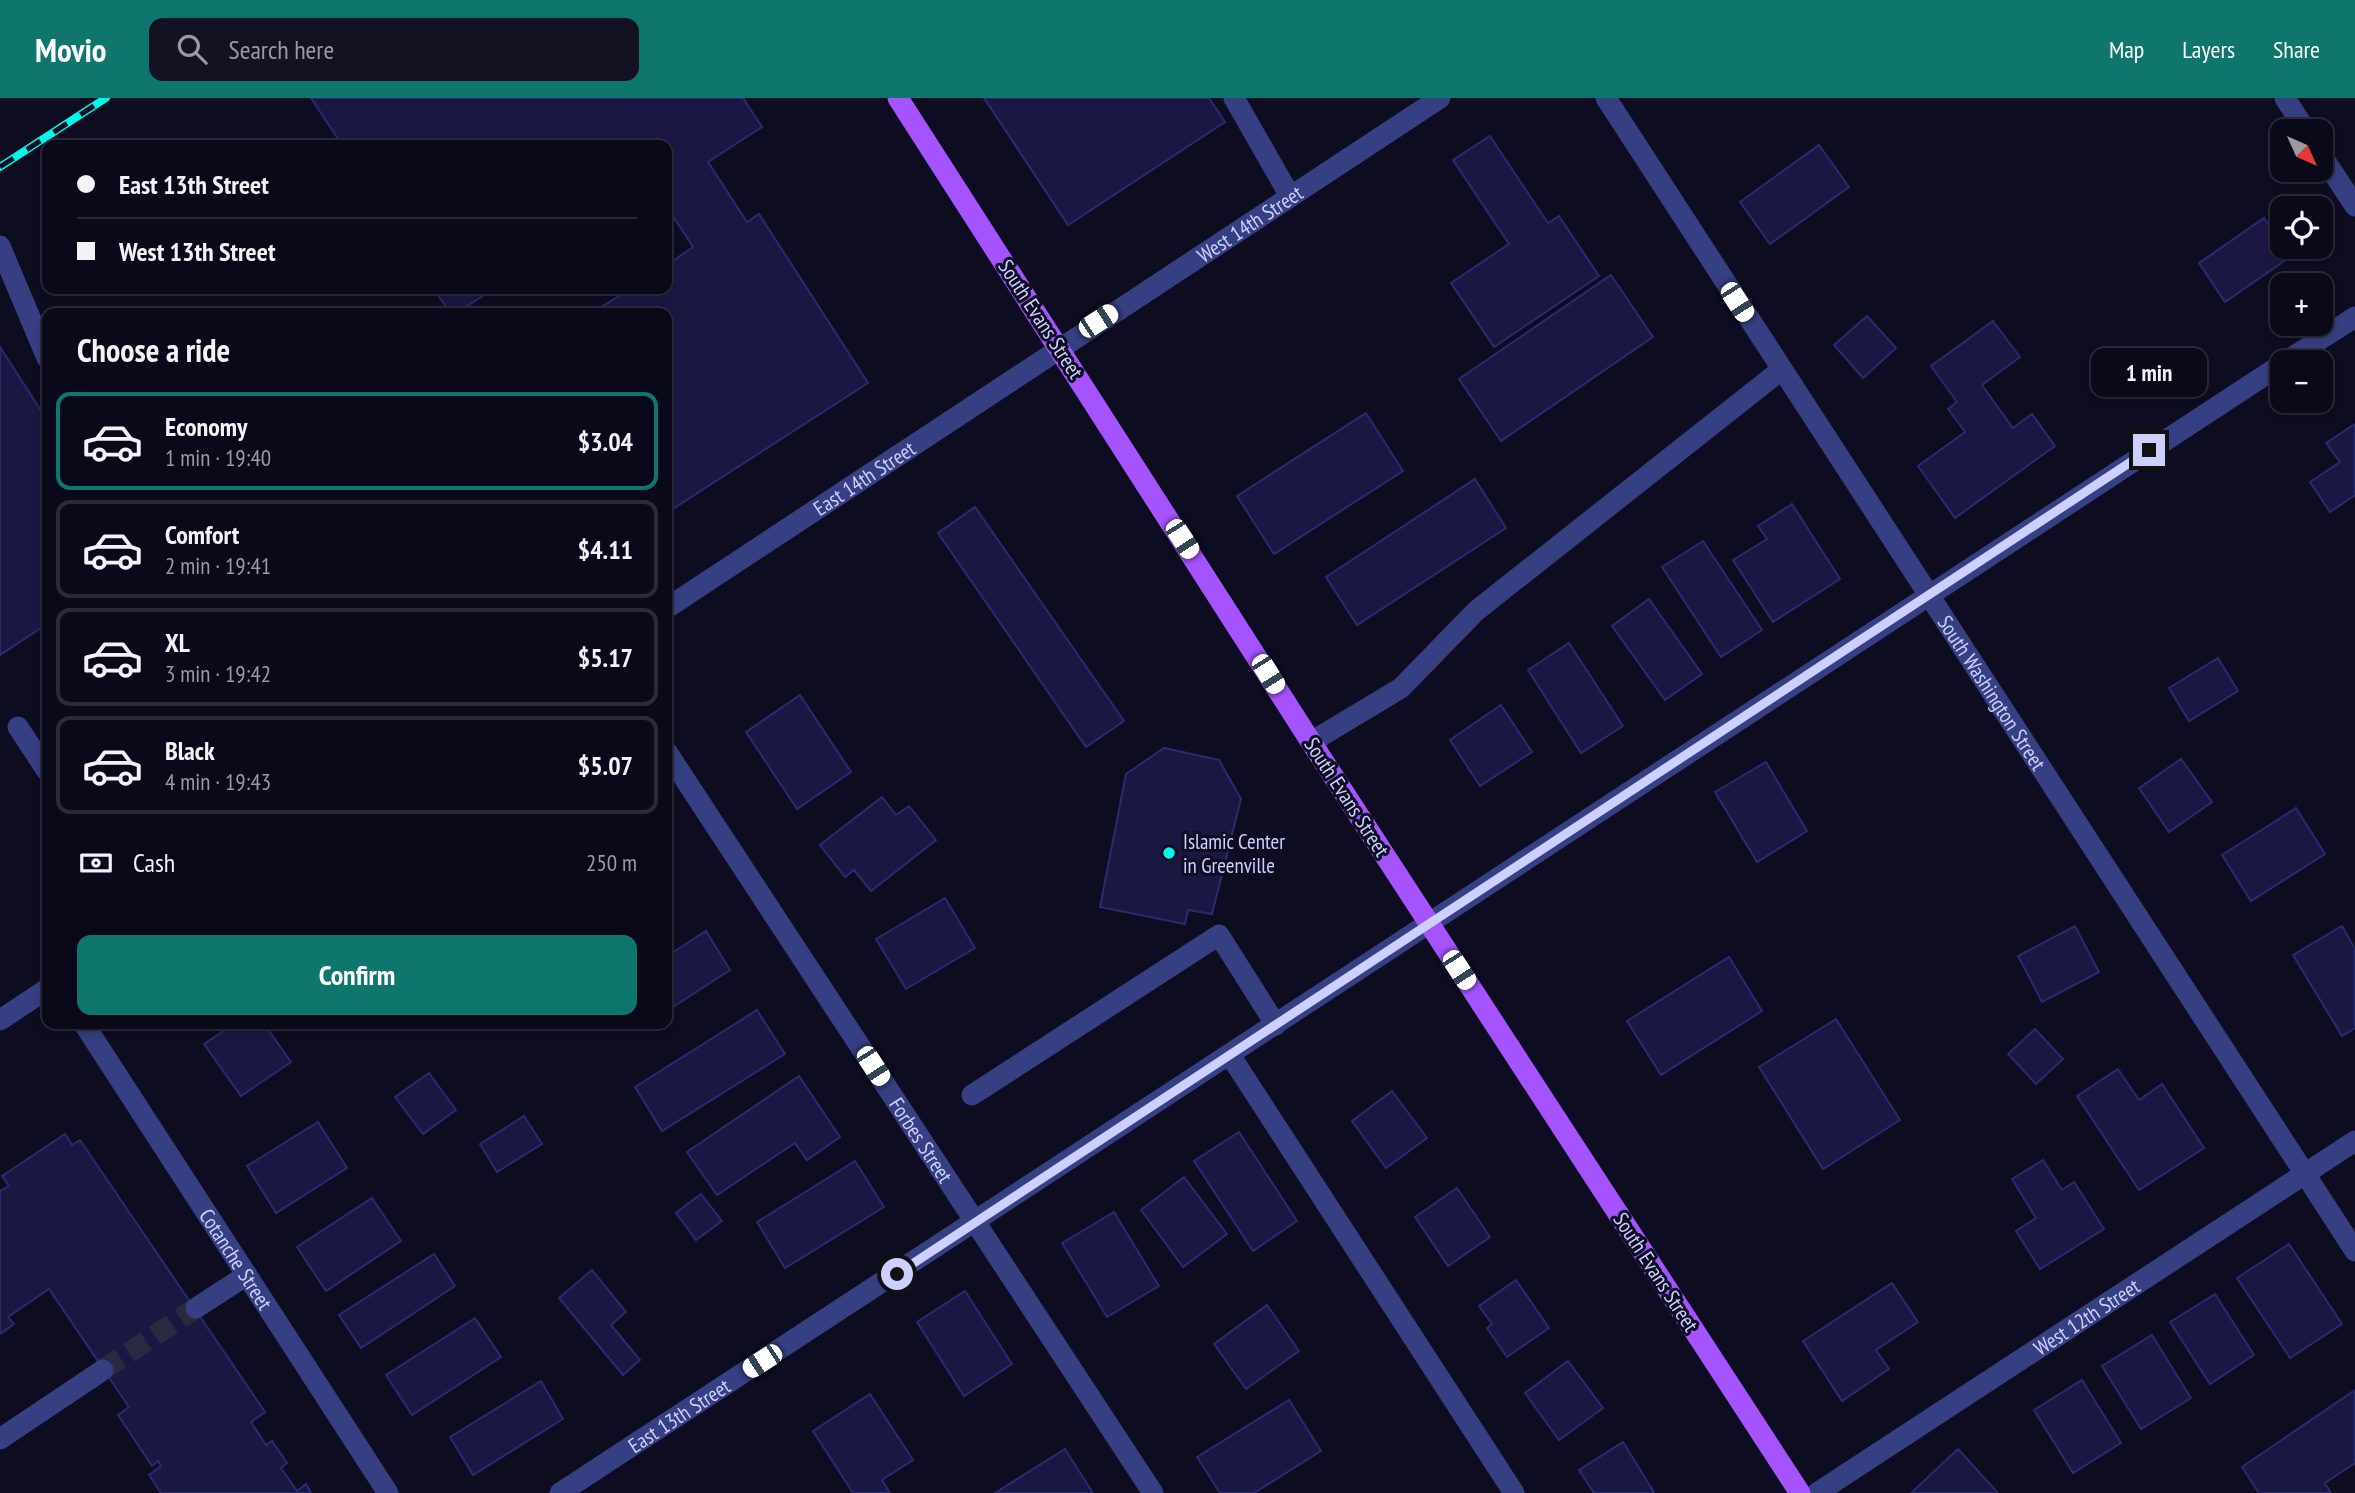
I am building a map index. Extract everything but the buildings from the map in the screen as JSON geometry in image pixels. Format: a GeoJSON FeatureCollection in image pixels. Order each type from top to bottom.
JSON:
{"type":"FeatureCollection","features":[{"type":"Feature","properties":{"kind":"main road","name":"South Evans Street"},"geometry":{"type":"LineString","coordinates":[[898,98],[1311,742],[1800,1493]]}},
{"type":"Feature","properties":{"kind":"street"},"geometry":{"type":"LineString","coordinates":[[1234,98],[1290,196]]}},
{"type":"Feature","properties":{"kind":"street","name":"West 14th Street"},"geometry":{"type":"LineString","coordinates":[[1059,346],[1440,98]]}},
{"type":"Feature","properties":{"kind":"street","name":"South Washington Street"},"geometry":{"type":"LineString","coordinates":[[1606,98],[2355,1251]]}},
{"type":"Feature","properties":{"kind":"street"},"geometry":{"type":"LineString","coordinates":[[2284,98],[2298,119]]}},
{"type":"Feature","properties":{"kind":"street"},"geometry":{"type":"LineString","coordinates":[[2333,173],[2355,206]]}},
{"type":"Feature","properties":{"kind":"street"},"geometry":{"type":"LineString","coordinates":[[0,246],[42,346]]}},
{"type":"Feature","properties":{"kind":"street","name":"East 13th Street"},"geometry":{"type":"LineString","coordinates":[[2304,350],[2355,317]]}},
{"type":"Feature","properties":{"kind":"street","name":"East 14th Street"},"geometry":{"type":"LineString","coordinates":[[672,605],[1059,346]]}},
{"type":"Feature","properties":{"kind":"street"},"geometry":{"type":"LineString","coordinates":[[1311,742],[1401,688],[1476,611],[1781,370]]}},
{"type":"Feature","properties":{"kind":"street","name":"East 13th Street"},"geometry":{"type":"LineString","coordinates":[[560,1493],[1276,1025],[1927,594],[2270,372]]}},
{"type":"Feature","properties":{"kind":"street"},"geometry":{"type":"LineString","coordinates":[[18,727],[42,763]]}},
{"type":"Feature","properties":{"kind":"street","name":"Forbes Street"},"geometry":{"type":"LineString","coordinates":[[672,760],[1153,1493]]}},
{"type":"Feature","properties":{"kind":"street"},"geometry":{"type":"LineString","coordinates":[[972,1095],[1219,935],[1276,1025]]}},
{"type":"Feature","properties":{"kind":"street"},"geometry":{"type":"LineString","coordinates":[[0,1020],[42,992]]}},
{"type":"Feature","properties":{"kind":"street","name":"Cotanche Street"},"geometry":{"type":"LineString","coordinates":[[87,1029],[388,1493]]}},
{"type":"Feature","properties":{"kind":"street"},"geometry":{"type":"LineString","coordinates":[[1230,1055],[1514,1493]]}},
{"type":"Feature","properties":{"kind":"street","name":"West 12th Street"},"geometry":{"type":"LineString","coordinates":[[1817,1493],[2355,1141]]}},
{"type":"Feature","properties":{"kind":"street"},"geometry":{"type":"LineString","coordinates":[[196,1308],[247,1275]]}},
{"type":"Feature","properties":{"kind":"street"},"geometry":{"type":"LineString","coordinates":[[0,1439],[103,1370]]}},
{"type":"Feature","properties":{"kind":"tunnel"},"geometry":{"type":"LineString","coordinates":[[103,1370],[196,1308]]}},
{"type":"Feature","properties":{"kind":"railway"},"geometry":{"type":"LineString","coordinates":[[0,167],[106,98]]}},
{"type":"Feature","properties":{"kind":"place","name":"Islamic Center in Greenville"},"geometry":{"type":"Point","coordinates":[1169,853]}},
{"type":"Feature","properties":{"kind":"route"},"geometry":{"type":"LineString","coordinates":[[897,1274],[2149,450]]}}]}
